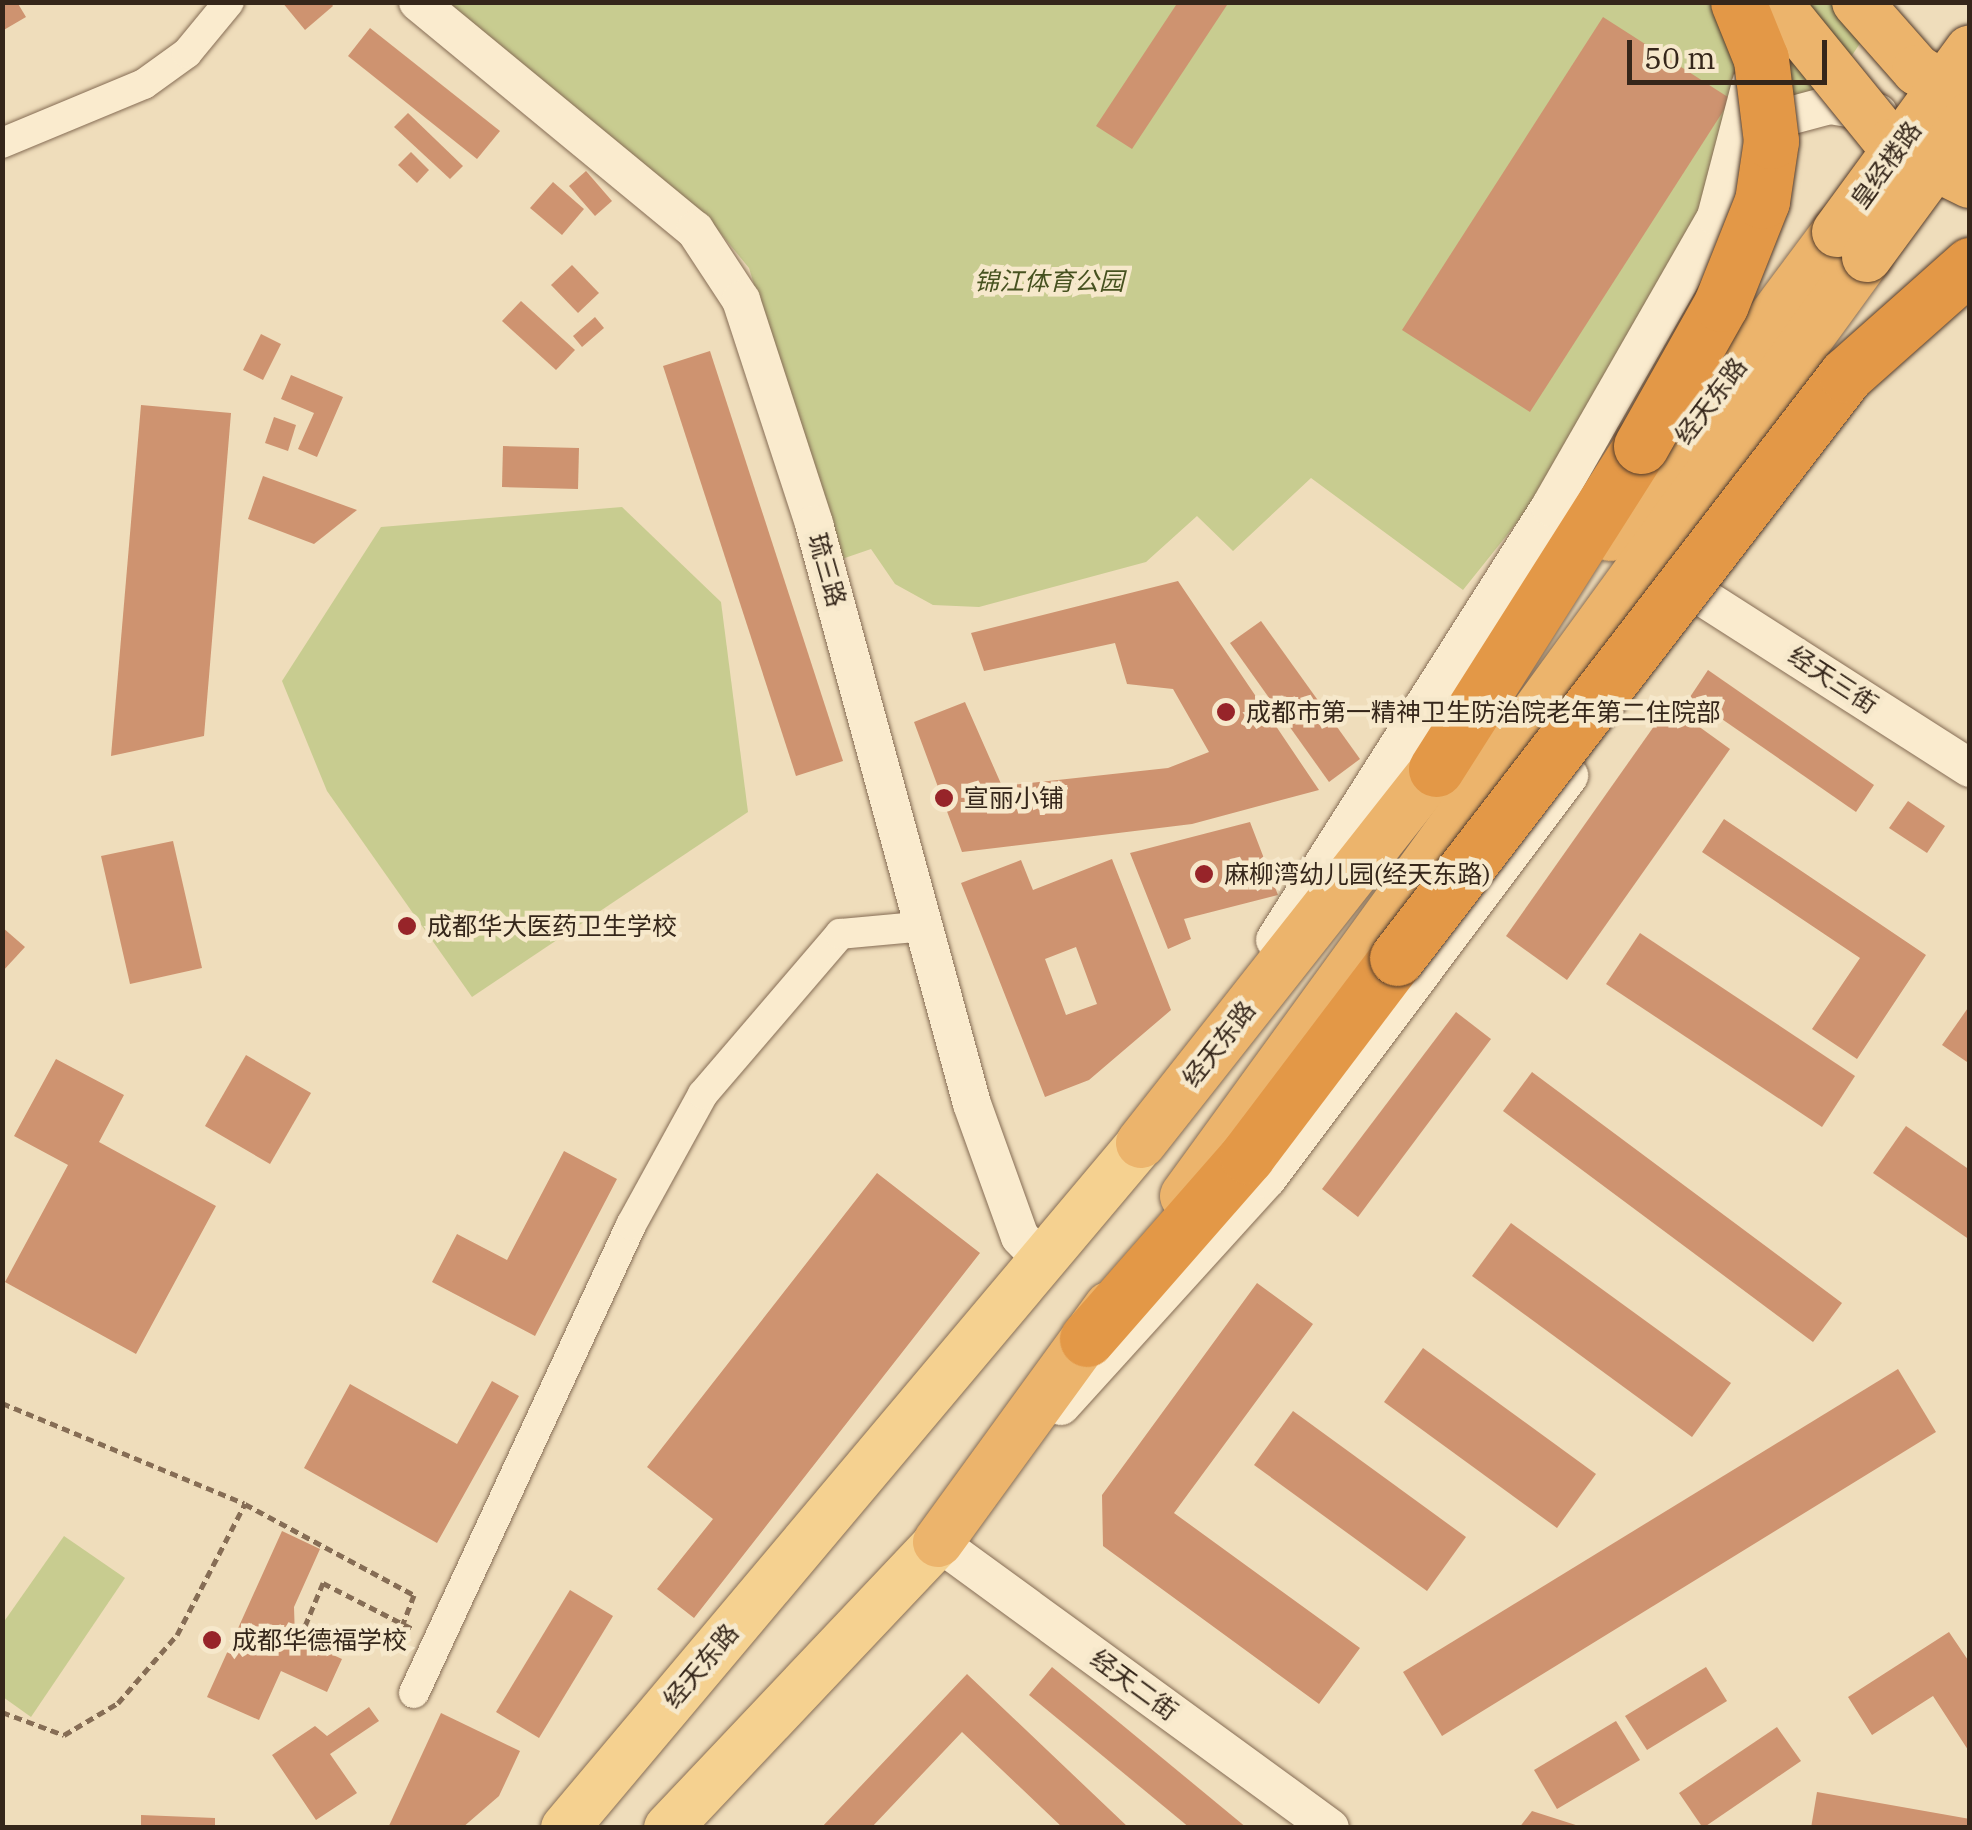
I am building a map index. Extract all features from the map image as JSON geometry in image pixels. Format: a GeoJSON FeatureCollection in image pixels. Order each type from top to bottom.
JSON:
{"type":"FeatureCollection","features":[{"type":"Feature","properties":{"kind":"highway"},"geometry":{"type":"LineString","coordinates":[[1857,2],[1916,70],[1970,102]]}},
{"type":"Feature","properties":{"kind":"highway"},"geometry":{"type":"LineString","coordinates":[[1767,3],[1891,144],[1970,183]]}},
{"type":"Feature","properties":{"kind":"highway"},"geometry":{"type":"LineString","coordinates":[[1436,769],[1641,446],[1720,304],[1762,201],[1771,140],[1761,59],[1767,3]]}},
{"type":"Feature","properties":{"kind":"highway","name":"皇经楼路"},"geometry":{"type":"LineString","coordinates":[[1852,244],[1970,50]]}},
{"type":"Feature","properties":{"kind":"highway","name":"皇经楼路"},"geometry":{"type":"LineString","coordinates":[[1852,244],[1970,117]]}},
{"type":"Feature","properties":{"kind":"highway","name":"经天东路"},"geometry":{"type":"LineString","coordinates":[[1141,1143],[1852,244]]}},
{"type":"Feature","properties":{"kind":"highway","name":"经天东路"},"geometry":{"type":"LineString","coordinates":[[938,1542],[1087,1339],[1852,244]]}},
{"type":"Feature","properties":{"kind":"highway"},"geometry":{"type":"LineString","coordinates":[[1087,1339],[1247,1156],[1846,375],[1968,275]]}},
{"type":"Feature","properties":{"kind":"main road","name":"经天东路"},"geometry":{"type":"LineString","coordinates":[[565,1828],[1141,1143]]}},
{"type":"Feature","properties":{"kind":"main road","name":"经天东路"},"geometry":{"type":"LineString","coordinates":[[668,1828],[938,1542]]}},
{"type":"Feature","properties":{"kind":"street"},"geometry":{"type":"LineString","coordinates":[[2,143],[144,84],[186,54],[229,2]]}},
{"type":"Feature","properties":{"kind":"street","name":"琉三路"},"geometry":{"type":"LineString","coordinates":[[418,2],[719,258],[814,524],[927,926],[972,1104],[1020,1237],[1042,1260]]}},
{"type":"Feature","properties":{"kind":"street"},"geometry":{"type":"LineString","coordinates":[[1141,1143],[1550,507],[1716,217],[1744,129],[1767,3]]}},
{"type":"Feature","properties":{"kind":"street"},"geometry":{"type":"LineString","coordinates":[[1744,129],[1830,105],[1889,115],[1953,157],[1970,199]]}},
{"type":"Feature","properties":{"kind":"street"},"geometry":{"type":"LineString","coordinates":[[938,1542],[1267,1179],[1462,930],[1884,325],[1968,275],[1970,234]]}},
{"type":"Feature","properties":{"kind":"street","name":"经天三街"},"geometry":{"type":"LineString","coordinates":[[1696,593],[1970,768]]}},
{"type":"Feature","properties":{"kind":"street"},"geometry":{"type":"LineString","coordinates":[[414,1693],[631,1225],[703,1094],[840,934],[927,926]]}},
{"type":"Feature","properties":{"kind":"street","name":"经天二街"},"geometry":{"type":"LineString","coordinates":[[938,1542],[1330,1828]]}},
{"type":"Feature","properties":{"kind":"path"},"geometry":{"type":"LineString","coordinates":[[2,1404],[245,1504],[414,1595],[403,1624]]}},
{"type":"Feature","properties":{"kind":"path"},"geometry":{"type":"LineString","coordinates":[[2,1712],[64,1736],[118,1703],[177,1634],[245,1504]]}},
{"type":"Feature","properties":{"kind":"path"},"geometry":{"type":"LineString","coordinates":[[305,1626],[323,1583],[403,1624],[442,1637]]}},
{"type":"Feature","properties":{"kind":"green space","name":"锦江体育公园"},"geometry":{"type":"Polygon","coordinates":[[[449,3],[1887,3],[1655,350],[1463,590],[1311,478],[1233,551],[1197,516],[1146,562],[979,607],[933,605],[895,584],[871,549],[839,560],[749,268],[712,223],[449,3]]]}},
{"type":"Feature","properties":{"kind":"green space"},"geometry":{"type":"Polygon","coordinates":[[[622,507],[721,602],[748,812],[472,997],[327,791],[282,681],[381,527],[622,507]]]}},
{"type":"Feature","properties":{"kind":"green space"},"geometry":{"type":"Polygon","coordinates":[[[64,1536],[125,1578],[31,1717],[3,1697],[3,1623],[64,1536]]]}},
{"type":"Feature","properties":{"kind":"building"},"geometry":{"type":"Polygon","coordinates":[[[2,2],[17,2],[26,17],[2,31],[2,2]]]}},
{"type":"Feature","properties":{"kind":"building"},"geometry":{"type":"Polygon","coordinates":[[[282,2],[330,2],[333,6],[305,30],[282,2]]]}},
{"type":"Feature","properties":{"kind":"building"},"geometry":{"type":"Polygon","coordinates":[[[1178,2],[1229,2],[1132,149],[1096,126],[1178,2]]]}},
{"type":"Feature","properties":{"kind":"building"},"geometry":{"type":"Polygon","coordinates":[[[1603,17],[1731,99],[1530,412],[1402,330],[1603,17]]]}},
{"type":"Feature","properties":{"kind":"building"},"geometry":{"type":"Polygon","coordinates":[[[370,28],[500,131],[477,159],[348,56],[370,28]]]}},
{"type":"Feature","properties":{"kind":"building"},"geometry":{"type":"Polygon","coordinates":[[[408,113],[463,166],[450,179],[394,127],[408,113]]]}},
{"type":"Feature","properties":{"kind":"building"},"geometry":{"type":"Polygon","coordinates":[[[411,152],[429,170],[417,183],[398,165],[411,152]]]}},
{"type":"Feature","properties":{"kind":"building"},"geometry":{"type":"Polygon","coordinates":[[[586,171],[612,201],[595,216],[569,186],[586,171]]]}},
{"type":"Feature","properties":{"kind":"building"},"geometry":{"type":"Polygon","coordinates":[[[553,182],[584,209],[562,235],[530,208],[553,182]]]}},
{"type":"Feature","properties":{"kind":"building"},"geometry":{"type":"Polygon","coordinates":[[[572,265],[599,293],[578,313],[551,285],[572,265]]]}},
{"type":"Feature","properties":{"kind":"building"},"geometry":{"type":"Polygon","coordinates":[[[521,301],[575,350],[556,370],[502,321],[521,301]]]}},
{"type":"Feature","properties":{"kind":"building"},"geometry":{"type":"Polygon","coordinates":[[[595,317],[604,328],[582,347],[573,336],[595,317]]]}},
{"type":"Feature","properties":{"kind":"building"},"geometry":{"type":"Polygon","coordinates":[[[261,334],[281,344],[263,380],[243,370],[261,334]]]}},
{"type":"Feature","properties":{"kind":"building"},"geometry":{"type":"Polygon","coordinates":[[[710,351],[843,761],[796,776],[663,366],[710,351]]]}},
{"type":"Feature","properties":{"kind":"building"},"geometry":{"type":"Polygon","coordinates":[[[291,375],[343,397],[317,457],[298,449],[314,413],[281,399],[291,375]]]}},
{"type":"Feature","properties":{"kind":"building"},"geometry":{"type":"Polygon","coordinates":[[[141,405],[231,413],[204,736],[111,756],[141,405]]]}},
{"type":"Feature","properties":{"kind":"building"},"geometry":{"type":"Polygon","coordinates":[[[274,417],[296,425],[288,451],[265,443],[274,417]]]}},
{"type":"Feature","properties":{"kind":"building"},"geometry":{"type":"Polygon","coordinates":[[[503,446],[579,448],[578,489],[502,487],[503,446]]]}},
{"type":"Feature","properties":{"kind":"building"},"geometry":{"type":"Polygon","coordinates":[[[263,476],[357,510],[314,544],[248,519],[263,476]]]}},
{"type":"Feature","properties":{"kind":"building","name":"成都市第一精神卫生防治院老年第二住院部"},"geometry":{"type":"Polygon","coordinates":[[[1178,581],[1319,790],[1192,824],[962,852],[914,722],[965,702],[1002,786],[1168,768],[1209,752],[1173,689],[1127,684],[1115,643],[984,671],[971,633],[1178,581]]]}},
{"type":"Feature","properties":{"kind":"building"},"geometry":{"type":"Polygon","coordinates":[[[1261,621],[1360,759],[1329,782],[1230,643],[1261,621]]]}},
{"type":"Feature","properties":{"kind":"building"},"geometry":{"type":"Polygon","coordinates":[[[1708,670],[1874,785],[1856,812],[1690,697],[1708,670]]]}},
{"type":"Feature","properties":{"kind":"building"},"geometry":{"type":"Polygon","coordinates":[[[1669,705],[1730,749],[1567,980],[1506,936],[1669,705]]]}},
{"type":"Feature","properties":{"kind":"building"},"geometry":{"type":"Polygon","coordinates":[[[1908,801],[1945,826],[1927,853],[1889,828],[1908,801]]]}},
{"type":"Feature","properties":{"kind":"building"},"geometry":{"type":"Polygon","coordinates":[[[1724,819],[1926,955],[1857,1059],[1812,1029],[1860,958],[1702,852],[1724,819]]]}},
{"type":"Feature","properties":{"kind":"building","name":"麻柳湾幼儿园(经天东路)"},"geometry":{"type":"Polygon","coordinates":[[[1250,822],[1278,895],[1184,919],[1191,939],[1168,949],[1130,853],[1250,822]]]}},
{"type":"Feature","properties":{"kind":"building"},"geometry":{"type":"Polygon","coordinates":[[[173,841],[202,968],[130,984],[101,856],[173,841]]]}},
{"type":"Feature","properties":{"kind":"building"},"geometry":{"type":"Polygon","coordinates":[[[1112,859],[1171,1010],[1089,1080],[1045,1097],[961,883],[1021,860],[1033,890],[1112,859]],[[1076,947],[1045,959],[1066,1015],[1097,1004],[1076,947]]]}},
{"type":"Feature","properties":{"kind":"building"},"geometry":{"type":"Polygon","coordinates":[[[2,927],[25,947],[2,972],[2,927]]]}},
{"type":"Feature","properties":{"kind":"building"},"geometry":{"type":"Polygon","coordinates":[[[1640,933],[1855,1076],[1822,1127],[1606,984],[1640,933]]]}},
{"type":"Feature","properties":{"kind":"building"},"geometry":{"type":"Polygon","coordinates":[[[1970,1005],[1970,1064],[1942,1045],[1970,1005]]]}},
{"type":"Feature","properties":{"kind":"building"},"geometry":{"type":"Polygon","coordinates":[[[1456,1012],[1491,1039],[1358,1217],[1322,1189],[1456,1012]]]}},
{"type":"Feature","properties":{"kind":"building"},"geometry":{"type":"Polygon","coordinates":[[[246,1055],[311,1093],[270,1164],[205,1126],[246,1055]]]}},
{"type":"Feature","properties":{"kind":"building"},"geometry":{"type":"Polygon","coordinates":[[[56,1059],[124,1095],[99,1142],[216,1206],[136,1354],[5,1282],[68,1165],[14,1136],[56,1059]]]}},
{"type":"Feature","properties":{"kind":"building"},"geometry":{"type":"Polygon","coordinates":[[[1532,1072],[1842,1303],[1813,1342],[1503,1111],[1532,1072]]]}},
{"type":"Feature","properties":{"kind":"building"},"geometry":{"type":"Polygon","coordinates":[[[1906,1126],[1970,1170],[1970,1240],[1873,1173],[1906,1126]]]}},
{"type":"Feature","properties":{"kind":"building"},"geometry":{"type":"Polygon","coordinates":[[[564,1151],[617,1179],[535,1336],[432,1282],[457,1234],[507,1260],[564,1151]]]}},
{"type":"Feature","properties":{"kind":"building"},"geometry":{"type":"Polygon","coordinates":[[[877,1173],[980,1253],[694,1618],[657,1589],[713,1519],[647,1467],[877,1173]]]}},
{"type":"Feature","properties":{"kind":"building"},"geometry":{"type":"Polygon","coordinates":[[[1511,1223],[1731,1383],[1692,1437],[1472,1276],[1511,1223]]]}},
{"type":"Feature","properties":{"kind":"building"},"geometry":{"type":"Polygon","coordinates":[[[1257,1283],[1313,1324],[1174,1513],[1360,1648],[1319,1704],[1103,1546],[1102,1495],[1257,1283]]]}},
{"type":"Feature","properties":{"kind":"building"},"geometry":{"type":"Polygon","coordinates":[[[1423,1348],[1596,1474],[1557,1528],[1384,1402],[1423,1348]]]}},
{"type":"Feature","properties":{"kind":"building"},"geometry":{"type":"Polygon","coordinates":[[[1898,1369],[1936,1432],[1442,1736],[1403,1672],[1898,1369]]]}},
{"type":"Feature","properties":{"kind":"building"},"geometry":{"type":"Polygon","coordinates":[[[492,1381],[519,1396],[437,1543],[304,1468],[350,1384],[457,1444],[492,1381]]]}},
{"type":"Feature","properties":{"kind":"building"},"geometry":{"type":"Polygon","coordinates":[[[1293,1411],[1466,1537],[1427,1591],[1254,1465],[1293,1411]]]}},
{"type":"Feature","properties":{"kind":"building"},"geometry":{"type":"Polygon","coordinates":[[[282,1531],[320,1549],[294,1607],[295,1638],[342,1659],[327,1692],[281,1671],[259,1720],[207,1697],[282,1531]]]}},
{"type":"Feature","properties":{"kind":"building"},"geometry":{"type":"Polygon","coordinates":[[[570,1590],[613,1616],[539,1738],[496,1712],[570,1590]]]}},
{"type":"Feature","properties":{"kind":"building"},"geometry":{"type":"Polygon","coordinates":[[[1949,1632],[1970,1663],[1970,1753],[1933,1696],[1872,1735],[1848,1697],[1949,1632]]]}},
{"type":"Feature","properties":{"kind":"building"},"geometry":{"type":"Polygon","coordinates":[[[1052,1667],[1247,1828],[1190,1828],[1029,1695],[1052,1667]]]}},
{"type":"Feature","properties":{"kind":"building"},"geometry":{"type":"Polygon","coordinates":[[[1706,1667],[1727,1701],[1647,1750],[1625,1716],[1706,1667]]]}},
{"type":"Feature","properties":{"kind":"building"},"geometry":{"type":"Polygon","coordinates":[[[967,1674],[1129,1828],[1063,1828],[962,1732],[871,1828],[821,1828],[967,1674]]]}},
{"type":"Feature","properties":{"kind":"building"},"geometry":{"type":"Polygon","coordinates":[[[369,1707],[379,1721],[330,1754],[357,1793],[316,1820],[272,1755],[315,1726],[327,1736],[369,1707]]]}},
{"type":"Feature","properties":{"kind":"building"},"geometry":{"type":"Polygon","coordinates":[[[441,1713],[520,1751],[499,1796],[462,1828],[388,1828],[441,1713]]]}},
{"type":"Feature","properties":{"kind":"building"},"geometry":{"type":"Polygon","coordinates":[[[1616,1721],[1640,1760],[1557,1809],[1534,1770],[1616,1721]]]}},
{"type":"Feature","properties":{"kind":"building"},"geometry":{"type":"Polygon","coordinates":[[[1777,1727],[1801,1761],[1703,1828],[1679,1793],[1777,1727]]]}},
{"type":"Feature","properties":{"kind":"building"},"geometry":{"type":"Polygon","coordinates":[[[1817,1792],[1970,1819],[1970,1828],[1811,1828],[1817,1792]]]}},
{"type":"Feature","properties":{"kind":"building"},"geometry":{"type":"Polygon","coordinates":[[[1532,1811],[1582,1827],[1582,1828],[1519,1828],[1532,1811]]]}},
{"type":"Feature","properties":{"kind":"building"},"geometry":{"type":"Polygon","coordinates":[[[141,1815],[215,1818],[215,1828],[141,1828],[141,1815]]]}},
{"type":"Feature","properties":{"kind":"place","name":"成都市第一精神卫生防治院老年第二住院部"},"geometry":{"type":"Point","coordinates":[1226,712]}},
{"type":"Feature","properties":{"kind":"place","name":"宣丽小铺"},"geometry":{"type":"Point","coordinates":[944,798]}},
{"type":"Feature","properties":{"kind":"place","name":"麻柳湾幼儿园(经天东路)"},"geometry":{"type":"Point","coordinates":[1204,874]}},
{"type":"Feature","properties":{"kind":"place","name":"成都华大医药卫生学校"},"geometry":{"type":"Point","coordinates":[407,926]}},
{"type":"Feature","properties":{"kind":"place","name":"成都华德福学校"},"geometry":{"type":"Point","coordinates":[212,1640]}}]}
